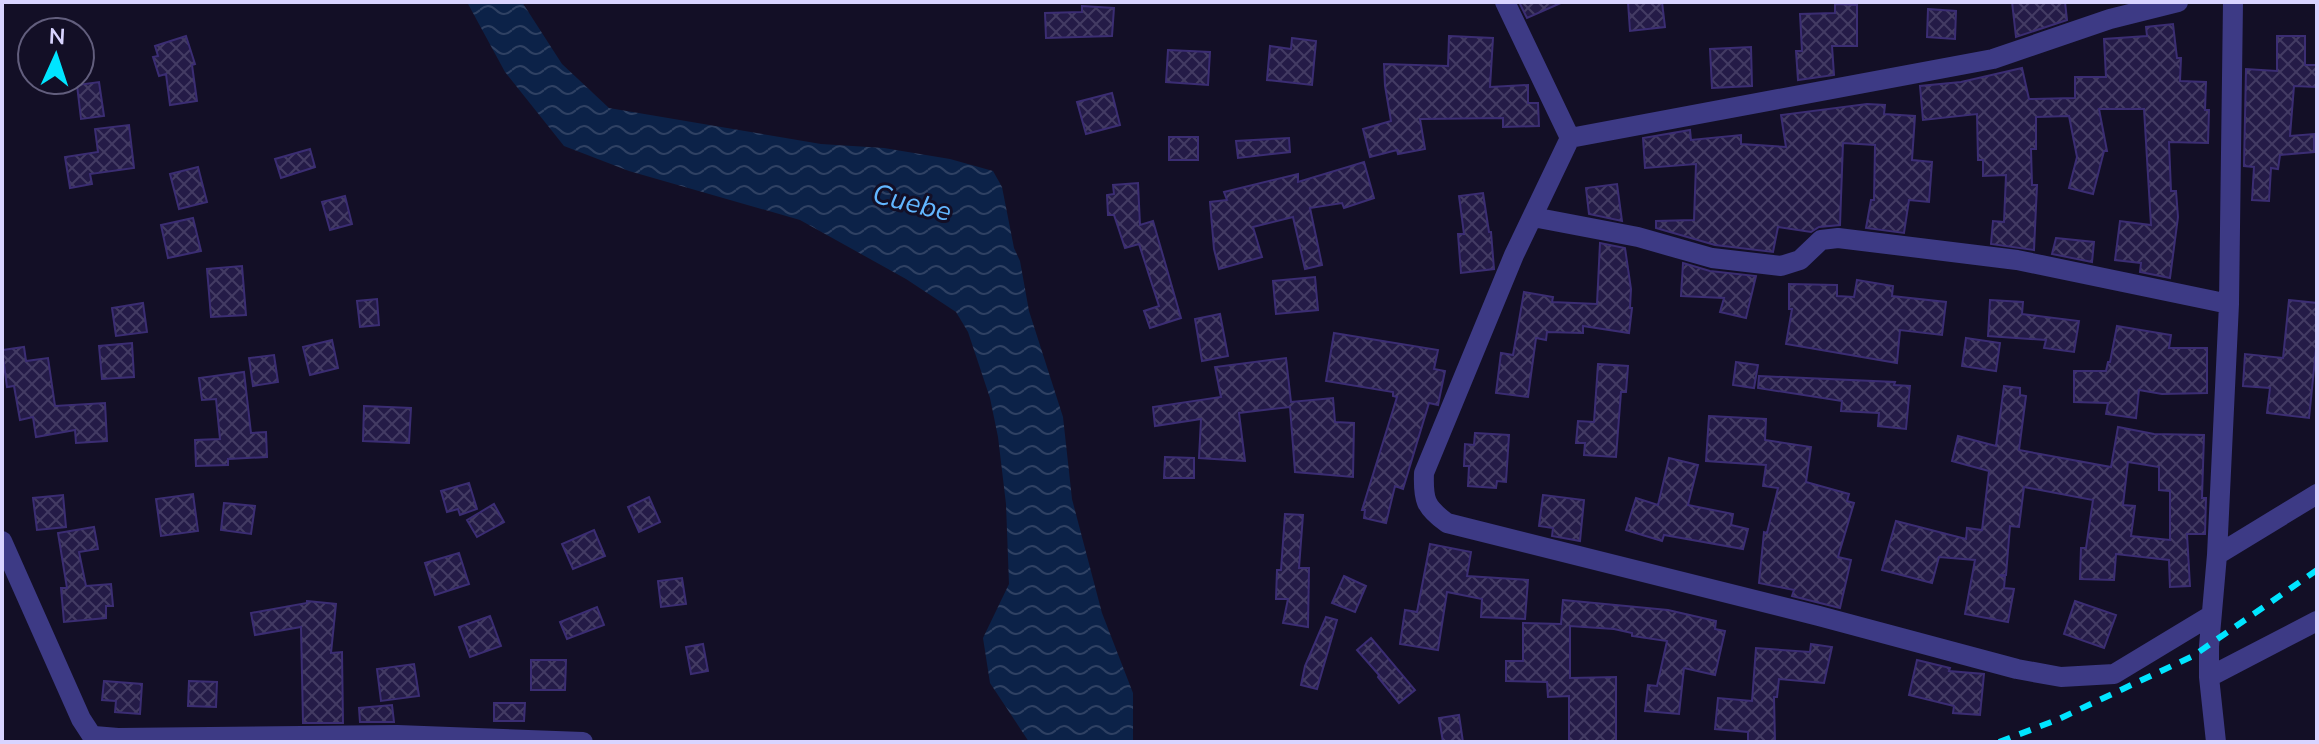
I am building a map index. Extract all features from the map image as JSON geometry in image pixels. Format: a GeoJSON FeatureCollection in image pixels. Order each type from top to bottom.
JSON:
{"type":"FeatureCollection","features":[{"type":"Feature","properties":{"kind":"street"},"geometry":{"type":"LineString","coordinates":[[1505,2],[1570,138]]}},
{"type":"Feature","properties":{"kind":"street"},"geometry":{"type":"LineString","coordinates":[[1570,138],[1993,59],[2110,19],[2178,2]]}},
{"type":"Feature","properties":{"kind":"street"},"geometry":{"type":"LineString","coordinates":[[2216,742],[2209,677],[2210,616],[2217,555],[2229,304],[2233,2]]}},
{"type":"Feature","properties":{"kind":"street"},"geometry":{"type":"LineString","coordinates":[[1570,138],[1514,255],[1424,473],[1424,494],[1431,511],[1447,523],[2017,669],[2061,677],[2114,674],[2210,616]]}},
{"type":"Feature","properties":{"kind":"street"},"geometry":{"type":"LineString","coordinates":[[1533,217],[1638,237],[1712,258],[1781,266],[1800,260],[1821,240],[1838,238],[2017,260],[2229,304]]}},
{"type":"Feature","properties":{"kind":"street"},"geometry":{"type":"LineString","coordinates":[[2217,555],[2317,494]]}},
{"type":"Feature","properties":{"kind":"street"},"geometry":{"type":"LineString","coordinates":[[2,541],[81,719],[95,739],[397,735],[583,742]]}},
{"type":"Feature","properties":{"kind":"street"},"geometry":{"type":"LineString","coordinates":[[2209,677],[2317,621]]}},
{"type":"Feature","properties":{"kind":"water","name":"Cuebe"},"geometry":{"type":"Polygon","coordinates":[[[467,2],[522,2],[562,64],[609,108],[821,144],[884,148],[950,159],[993,171],[1002,187],[1029,311],[1063,417],[1072,499],[1102,613],[1133,693],[1133,742],[1029,742],[990,683],[983,638],[1009,584],[1006,504],[990,398],[968,332],[956,312],[906,279],[800,220],[629,171],[564,146],[505,72],[467,2]]]}},
{"type":"Feature","properties":{"kind":"building"},"geometry":{"type":"Polygon","coordinates":[[[1519,2],[1563,2],[1527,18],[1519,2]]]}},
{"type":"Feature","properties":{"kind":"building"},"geometry":{"type":"Polygon","coordinates":[[[1628,2],[1662,2],[1665,27],[1630,31],[1628,2]]]}},
{"type":"Feature","properties":{"kind":"building"},"geometry":{"type":"Polygon","coordinates":[[[2012,2],[2065,2],[2067,20],[2016,37],[2012,2]]]}},
{"type":"Feature","properties":{"kind":"building"},"geometry":{"type":"Polygon","coordinates":[[[1835,4],[1857,5],[1857,46],[1832,46],[1834,75],[1798,80],[1796,51],[1802,51],[1800,14],[1835,13],[1835,4]]]}},
{"type":"Feature","properties":{"kind":"building"},"geometry":{"type":"Polygon","coordinates":[[[1082,6],[1114,8],[1112,36],[1046,38],[1045,13],[1082,12],[1082,6]]]}},
{"type":"Feature","properties":{"kind":"building"},"geometry":{"type":"Polygon","coordinates":[[[1928,9],[1956,11],[1955,39],[1927,37],[1928,9]]]}},
{"type":"Feature","properties":{"kind":"building"},"geometry":{"type":"Polygon","coordinates":[[[2173,24],[2177,58],[2181,58],[2180,81],[2206,82],[2205,110],[2209,110],[2208,143],[2169,142],[2171,191],[2176,191],[2178,217],[2170,278],[2140,272],[2141,263],[2115,260],[2120,221],[2151,225],[2144,109],[2099,109],[2107,151],[2104,151],[2093,194],[2069,188],[2077,157],[2069,116],[2036,117],[2036,149],[2031,149],[2032,185],[2037,185],[2034,250],[1991,244],[1993,221],[2004,222],[2006,175],[1983,176],[1983,160],[1978,160],[1977,114],[1923,120],[1920,86],[1961,82],[2022,68],[2029,99],[2075,98],[2075,77],[2106,77],[2104,39],[2147,36],[2146,27],[2173,24]]]}},
{"type":"Feature","properties":{"kind":"building"},"geometry":{"type":"Polygon","coordinates":[[[186,36],[195,64],[192,65],[197,101],[170,105],[166,74],[159,76],[153,57],[158,56],[155,46],[186,36]]]}},
{"type":"Feature","properties":{"kind":"building"},"geometry":{"type":"Polygon","coordinates":[[[1449,36],[1493,38],[1490,87],[1528,85],[1528,103],[1538,103],[1539,126],[1503,127],[1503,118],[1420,119],[1425,149],[1398,154],[1397,150],[1370,157],[1363,129],[1391,121],[1384,64],[1448,66],[1449,36]]]}},
{"type":"Feature","properties":{"kind":"building"},"geometry":{"type":"Polygon","coordinates":[[[2277,36],[2305,36],[2305,65],[2317,65],[2317,87],[2294,86],[2290,136],[2314,134],[2314,152],[2280,155],[2278,169],[2271,168],[2269,201],[2252,200],[2254,167],[2244,166],[2246,69],[2277,71],[2277,36]]]}},
{"type":"Feature","properties":{"kind":"building"},"geometry":{"type":"Polygon","coordinates":[[[1292,38],[1316,41],[1312,85],[1267,80],[1270,46],[1291,49],[1292,38]]]}},
{"type":"Feature","properties":{"kind":"building"},"geometry":{"type":"Polygon","coordinates":[[[1751,47],[1752,86],[1712,88],[1710,49],[1751,47]]]}},
{"type":"Feature","properties":{"kind":"building"},"geometry":{"type":"Polygon","coordinates":[[[1168,50],[1210,52],[1208,85],[1166,82],[1168,50]]]}},
{"type":"Feature","properties":{"kind":"building"},"geometry":{"type":"Polygon","coordinates":[[[96,82],[99,82],[104,116],[81,119],[78,96],[96,96],[96,82]]]}},
{"type":"Feature","properties":{"kind":"building"},"geometry":{"type":"Polygon","coordinates":[[[1112,93],[1120,125],[1086,134],[1077,102],[1112,93]]]}},
{"type":"Feature","properties":{"kind":"building"},"geometry":{"type":"Polygon","coordinates":[[[1867,104],[1885,105],[1884,114],[1915,116],[1912,160],[1932,162],[1929,202],[1909,200],[1904,233],[1866,228],[1871,200],[1874,200],[1875,145],[1843,143],[1840,225],[1819,227],[1811,232],[1778,227],[1773,252],[1715,245],[1656,228],[1656,221],[1694,220],[1696,164],[1645,168],[1643,138],[1690,130],[1691,140],[1741,135],[1741,144],[1786,147],[1781,115],[1867,104]]]}},
{"type":"Feature","properties":{"kind":"building"},"geometry":{"type":"Polygon","coordinates":[[[129,125],[134,168],[90,174],[92,184],[70,188],[65,157],[98,152],[95,129],[129,125]]]}},
{"type":"Feature","properties":{"kind":"building"},"geometry":{"type":"Polygon","coordinates":[[[1169,137],[1198,137],[1198,160],[1169,160],[1169,137]]]}},
{"type":"Feature","properties":{"kind":"building"},"geometry":{"type":"Polygon","coordinates":[[[1289,138],[1290,152],[1238,158],[1236,141],[1289,138]]]}},
{"type":"Feature","properties":{"kind":"building"},"geometry":{"type":"Polygon","coordinates":[[[310,149],[315,167],[281,178],[275,159],[310,149]]]}},
{"type":"Feature","properties":{"kind":"building"},"geometry":{"type":"Polygon","coordinates":[[[1364,162],[1374,198],[1344,208],[1342,203],[1310,208],[1322,265],[1305,269],[1293,217],[1253,227],[1262,257],[1219,269],[1210,202],[1227,200],[1224,192],[1298,174],[1298,182],[1364,162]]]}},
{"type":"Feature","properties":{"kind":"building"},"geometry":{"type":"Polygon","coordinates":[[[198,167],[207,202],[179,209],[170,174],[198,167]]]}},
{"type":"Feature","properties":{"kind":"building"},"geometry":{"type":"Polygon","coordinates":[[[1138,183],[1140,225],[1153,221],[1181,318],[1150,328],[1144,311],[1159,306],[1139,244],[1125,248],[1114,215],[1108,215],[1107,195],[1114,194],[1113,185],[1138,183]]]}},
{"type":"Feature","properties":{"kind":"building"},"geometry":{"type":"Polygon","coordinates":[[[1617,184],[1622,221],[1589,214],[1586,188],[1617,184]]]}},
{"type":"Feature","properties":{"kind":"building"},"geometry":{"type":"Polygon","coordinates":[[[1483,193],[1494,269],[1461,273],[1458,234],[1464,234],[1459,196],[1483,193]]]}},
{"type":"Feature","properties":{"kind":"building"},"geometry":{"type":"Polygon","coordinates":[[[345,196],[352,224],[330,230],[322,202],[345,196]]]}},
{"type":"Feature","properties":{"kind":"building"},"geometry":{"type":"Polygon","coordinates":[[[193,218],[201,251],[168,258],[161,225],[193,218]]]}},
{"type":"Feature","properties":{"kind":"building"},"geometry":{"type":"Polygon","coordinates":[[[2056,238],[2094,242],[2092,262],[2052,254],[2056,238]]]}},
{"type":"Feature","properties":{"kind":"building"},"geometry":{"type":"Polygon","coordinates":[[[1600,243],[1625,248],[1632,308],[1629,333],[1583,326],[1583,333],[1547,332],[1546,340],[1536,338],[1528,397],[1496,393],[1501,353],[1513,355],[1524,292],[1553,297],[1552,302],[1597,304],[1600,243]]]}},
{"type":"Feature","properties":{"kind":"building"},"geometry":{"type":"Polygon","coordinates":[[[1683,263],[1710,271],[1756,276],[1746,318],[1720,312],[1724,298],[1681,296],[1683,263]]]}},
{"type":"Feature","properties":{"kind":"building"},"geometry":{"type":"Polygon","coordinates":[[[242,266],[246,315],[211,317],[207,269],[242,266]]]}},
{"type":"Feature","properties":{"kind":"building"},"geometry":{"type":"Polygon","coordinates":[[[1315,277],[1318,310],[1276,314],[1273,281],[1315,277]]]}},
{"type":"Feature","properties":{"kind":"building"},"geometry":{"type":"Polygon","coordinates":[[[1857,280],[1893,286],[1892,296],[1946,302],[1942,335],[1900,330],[1897,363],[1786,344],[1792,309],[1789,309],[1789,284],[1837,285],[1837,296],[1854,297],[1857,280]]]}},
{"type":"Feature","properties":{"kind":"building"},"geometry":{"type":"Polygon","coordinates":[[[377,299],[379,325],[360,327],[357,301],[377,299]]]}},
{"type":"Feature","properties":{"kind":"building"},"geometry":{"type":"Polygon","coordinates":[[[1990,300],[2023,302],[2022,314],[2079,321],[2074,352],[2044,348],[2046,340],[1988,336],[1990,300]]]}},
{"type":"Feature","properties":{"kind":"building"},"geometry":{"type":"Polygon","coordinates":[[[2289,300],[2317,303],[2317,340],[2309,418],[2267,413],[2270,388],[2243,386],[2245,354],[2283,358],[2289,300]]]}},
{"type":"Feature","properties":{"kind":"building"},"geometry":{"type":"Polygon","coordinates":[[[143,303],[147,332],[116,336],[112,308],[143,303]]]}},
{"type":"Feature","properties":{"kind":"building"},"geometry":{"type":"Polygon","coordinates":[[[1220,314],[1228,356],[1202,361],[1195,319],[1220,314]]]}},
{"type":"Feature","properties":{"kind":"building"},"geometry":{"type":"Polygon","coordinates":[[[2117,326],[2171,335],[2169,348],[2207,348],[2207,393],[2162,394],[2139,390],[2136,418],[2106,414],[2108,403],[2074,402],[2074,371],[2106,371],[2117,326]]]}},
{"type":"Feature","properties":{"kind":"building"},"geometry":{"type":"Polygon","coordinates":[[[1334,333],[1438,350],[1434,369],[1445,371],[1438,405],[1429,403],[1403,489],[1395,486],[1386,523],[1364,518],[1365,510],[1362,510],[1397,397],[1393,396],[1393,392],[1326,381],[1334,333]]]}},
{"type":"Feature","properties":{"kind":"building"},"geometry":{"type":"Polygon","coordinates":[[[1966,338],[2000,343],[1996,371],[1962,366],[1966,338]]]}},
{"type":"Feature","properties":{"kind":"building"},"geometry":{"type":"Polygon","coordinates":[[[332,340],[338,368],[310,375],[303,347],[332,340]]]}},
{"type":"Feature","properties":{"kind":"building"},"geometry":{"type":"Polygon","coordinates":[[[132,343],[134,377],[102,379],[99,346],[132,343]]]}},
{"type":"Feature","properties":{"kind":"building"},"geometry":{"type":"Polygon","coordinates":[[[24,347],[26,361],[48,358],[55,406],[105,403],[107,441],[76,443],[75,430],[36,437],[33,417],[20,420],[14,386],[7,387],[2,350],[24,347]]]}},
{"type":"Feature","properties":{"kind":"building"},"geometry":{"type":"Polygon","coordinates":[[[274,355],[278,382],[253,386],[249,358],[274,355]]]}},
{"type":"Feature","properties":{"kind":"building"},"geometry":{"type":"Polygon","coordinates":[[[1286,358],[1291,402],[1333,398],[1335,422],[1354,423],[1353,477],[1295,472],[1290,407],[1239,413],[1245,461],[1199,458],[1201,419],[1155,426],[1153,407],[1221,397],[1215,367],[1286,358]]]}},
{"type":"Feature","properties":{"kind":"building"},"geometry":{"type":"Polygon","coordinates":[[[1736,362],[1758,365],[1754,388],[1733,385],[1736,362]]]}},
{"type":"Feature","properties":{"kind":"building"},"geometry":{"type":"Polygon","coordinates":[[[1598,364],[1628,366],[1626,392],[1621,392],[1616,457],[1584,455],[1585,443],[1576,443],[1578,421],[1594,422],[1598,364]]]}},
{"type":"Feature","properties":{"kind":"building"},"geometry":{"type":"Polygon","coordinates":[[[244,372],[251,433],[266,432],[267,457],[228,459],[228,465],[196,466],[195,440],[220,439],[216,399],[202,400],[199,378],[244,372]]]}},
{"type":"Feature","properties":{"kind":"building"},"geometry":{"type":"Polygon","coordinates":[[[1759,376],[1895,382],[1894,385],[1910,386],[1906,429],[1878,426],[1879,413],[1841,411],[1842,401],[1758,388],[1759,376]]]}},
{"type":"Feature","properties":{"kind":"building"},"geometry":{"type":"Polygon","coordinates":[[[2004,386],[2020,388],[2020,395],[2026,396],[2019,450],[2111,467],[2118,427],[2154,434],[2204,435],[2202,498],[2206,498],[2205,534],[2187,534],[2190,586],[2170,587],[2169,560],[2116,554],[2114,580],[2080,579],[2081,548],[2086,548],[2093,500],[2024,487],[2019,527],[2010,526],[2006,575],[2000,575],[2005,577],[2004,588],[2014,589],[2008,622],[1965,614],[1975,560],[1939,557],[1932,583],[1882,570],[1896,521],[1966,539],[1967,528],[1982,530],[1989,471],[1952,461],[1958,436],[1996,446],[2004,386]],[[2128,462],[2123,505],[2135,506],[2131,536],[2170,540],[2170,491],[2159,490],[2159,467],[2128,462]]]}},
{"type":"Feature","properties":{"kind":"building"},"geometry":{"type":"Polygon","coordinates":[[[364,406],[411,408],[409,443],[363,441],[364,406]]]}},
{"type":"Feature","properties":{"kind":"building"},"geometry":{"type":"Polygon","coordinates":[[[1709,416],[1766,419],[1765,440],[1811,447],[1806,482],[1849,494],[1847,501],[1854,503],[1838,557],[1851,560],[1840,608],[1792,596],[1794,590],[1759,583],[1764,532],[1767,533],[1778,488],[1763,486],[1766,465],[1706,461],[1709,416]]]}},
{"type":"Feature","properties":{"kind":"building"},"geometry":{"type":"Polygon","coordinates":[[[1475,433],[1509,435],[1506,482],[1497,481],[1496,488],[1468,486],[1469,466],[1464,466],[1465,444],[1474,445],[1475,433]]]}},
{"type":"Feature","properties":{"kind":"building"},"geometry":{"type":"Polygon","coordinates":[[[1165,457],[1194,458],[1194,478],[1164,478],[1165,457]]]}},
{"type":"Feature","properties":{"kind":"building"},"geometry":{"type":"Polygon","coordinates":[[[1669,458],[1698,465],[1688,505],[1733,514],[1731,525],[1748,529],[1743,549],[1664,535],[1662,541],[1626,530],[1636,498],[1658,505],[1669,458]]]}},
{"type":"Feature","properties":{"kind":"building"},"geometry":{"type":"Polygon","coordinates":[[[469,483],[477,509],[460,515],[458,509],[447,512],[441,491],[469,483]]]}},
{"type":"Feature","properties":{"kind":"building"},"geometry":{"type":"Polygon","coordinates":[[[193,494],[198,531],[161,536],[156,499],[193,494]]]}},
{"type":"Feature","properties":{"kind":"building"},"geometry":{"type":"Polygon","coordinates":[[[63,495],[66,527],[37,530],[33,498],[63,495]]]}},
{"type":"Feature","properties":{"kind":"building"},"geometry":{"type":"Polygon","coordinates":[[[1543,495],[1584,500],[1580,541],[1552,536],[1553,528],[1539,526],[1543,495]]]}},
{"type":"Feature","properties":{"kind":"building"},"geometry":{"type":"Polygon","coordinates":[[[649,497],[660,522],[639,532],[628,507],[649,497]]]}},
{"type":"Feature","properties":{"kind":"building"},"geometry":{"type":"Polygon","coordinates":[[[224,503],[255,506],[251,534],[221,530],[224,503]]]}},
{"type":"Feature","properties":{"kind":"building"},"geometry":{"type":"Polygon","coordinates":[[[494,504],[504,522],[477,537],[467,520],[494,504]]]}},
{"type":"Feature","properties":{"kind":"building"},"geometry":{"type":"Polygon","coordinates":[[[1285,514],[1303,515],[1299,568],[1309,568],[1308,627],[1283,623],[1288,599],[1276,599],[1285,514]]]}},
{"type":"Feature","properties":{"kind":"building"},"geometry":{"type":"Polygon","coordinates":[[[94,527],[98,549],[79,552],[86,586],[111,584],[113,606],[106,606],[106,618],[64,622],[61,588],[67,588],[58,533],[94,527]]]}},
{"type":"Feature","properties":{"kind":"building"},"geometry":{"type":"Polygon","coordinates":[[[594,530],[605,556],[573,569],[562,544],[594,530]]]}},
{"type":"Feature","properties":{"kind":"building"},"geometry":{"type":"Polygon","coordinates":[[[1430,544],[1471,552],[1467,576],[1528,580],[1525,619],[1481,617],[1482,599],[1447,592],[1438,650],[1400,644],[1405,610],[1417,612],[1430,544]]]}},
{"type":"Feature","properties":{"kind":"building"},"geometry":{"type":"Polygon","coordinates":[[[459,553],[469,584],[435,595],[425,563],[459,553]]]}},
{"type":"Feature","properties":{"kind":"building"},"geometry":{"type":"Polygon","coordinates":[[[1344,576],[1366,586],[1355,612],[1332,603],[1344,576]]]}},
{"type":"Feature","properties":{"kind":"building"},"geometry":{"type":"Polygon","coordinates":[[[682,578],[686,604],[661,607],[658,581],[682,578]]]}},
{"type":"Feature","properties":{"kind":"building"},"geometry":{"type":"Polygon","coordinates":[[[1563,600],[1668,610],[1716,621],[1715,629],[1725,631],[1715,675],[1684,668],[1679,714],[1645,711],[1648,685],[1657,686],[1667,641],[1632,636],[1632,633],[1614,629],[1570,626],[1570,678],[1616,677],[1616,742],[1569,742],[1569,696],[1548,697],[1547,682],[1506,681],[1506,661],[1523,661],[1523,623],[1561,624],[1563,600]]]}},
{"type":"Feature","properties":{"kind":"building"},"geometry":{"type":"Polygon","coordinates":[[[307,601],[336,604],[331,653],[342,652],[343,723],[303,723],[301,627],[255,635],[251,613],[307,601]]]}},
{"type":"Feature","properties":{"kind":"building"},"geometry":{"type":"Polygon","coordinates":[[[2075,601],[2116,615],[2104,648],[2064,634],[2075,601]]]}},
{"type":"Feature","properties":{"kind":"building"},"geometry":{"type":"Polygon","coordinates":[[[597,607],[604,625],[567,639],[560,622],[597,607]]]}},
{"type":"Feature","properties":{"kind":"building"},"geometry":{"type":"Polygon","coordinates":[[[490,616],[501,646],[470,657],[459,627],[490,616]]]}},
{"type":"Feature","properties":{"kind":"building"},"geometry":{"type":"Polygon","coordinates":[[[1326,617],[1337,620],[1317,689],[1301,685],[1305,666],[1326,617]]]}},
{"type":"Feature","properties":{"kind":"building"},"geometry":{"type":"Polygon","coordinates":[[[1371,638],[1415,690],[1399,703],[1357,650],[1371,638]]]}},
{"type":"Feature","properties":{"kind":"building"},"geometry":{"type":"Polygon","coordinates":[[[703,644],[708,671],[691,674],[686,647],[703,644]]]}},
{"type":"Feature","properties":{"kind":"building"},"geometry":{"type":"Polygon","coordinates":[[[1811,644],[1832,647],[1824,683],[1779,679],[1777,697],[1774,697],[1775,742],[1748,742],[1748,732],[1715,729],[1718,698],[1752,701],[1756,648],[1810,652],[1811,644]]]}},
{"type":"Feature","properties":{"kind":"building"},"geometry":{"type":"Polygon","coordinates":[[[531,660],[566,660],[565,690],[531,690],[531,660]]]}},
{"type":"Feature","properties":{"kind":"building"},"geometry":{"type":"Polygon","coordinates":[[[1917,660],[1950,668],[1949,671],[1984,674],[1980,715],[1953,713],[1954,706],[1909,695],[1917,660]]]}},
{"type":"Feature","properties":{"kind":"building"},"geometry":{"type":"Polygon","coordinates":[[[414,664],[419,696],[381,701],[377,669],[414,664]]]}},
{"type":"Feature","properties":{"kind":"building"},"geometry":{"type":"Polygon","coordinates":[[[104,681],[142,684],[140,714],[115,712],[116,701],[102,700],[104,681]]]}},
{"type":"Feature","properties":{"kind":"building"},"geometry":{"type":"Polygon","coordinates":[[[189,681],[217,682],[216,707],[188,706],[189,681]]]}},
{"type":"Feature","properties":{"kind":"building"},"geometry":{"type":"Polygon","coordinates":[[[494,703],[525,703],[524,721],[494,721],[494,703]]]}},
{"type":"Feature","properties":{"kind":"building"},"geometry":{"type":"Polygon","coordinates":[[[392,705],[394,722],[360,722],[359,708],[392,705]]]}},
{"type":"Feature","properties":{"kind":"building"},"geometry":{"type":"Polygon","coordinates":[[[1459,715],[1463,742],[1443,742],[1439,718],[1459,715]]]}},
{"type":"Feature","properties":{"kind":"railway"},"geometry":{"type":"LineString","coordinates":[[1999,742],[2059,719],[2193,656],[2317,570]]}}]}
